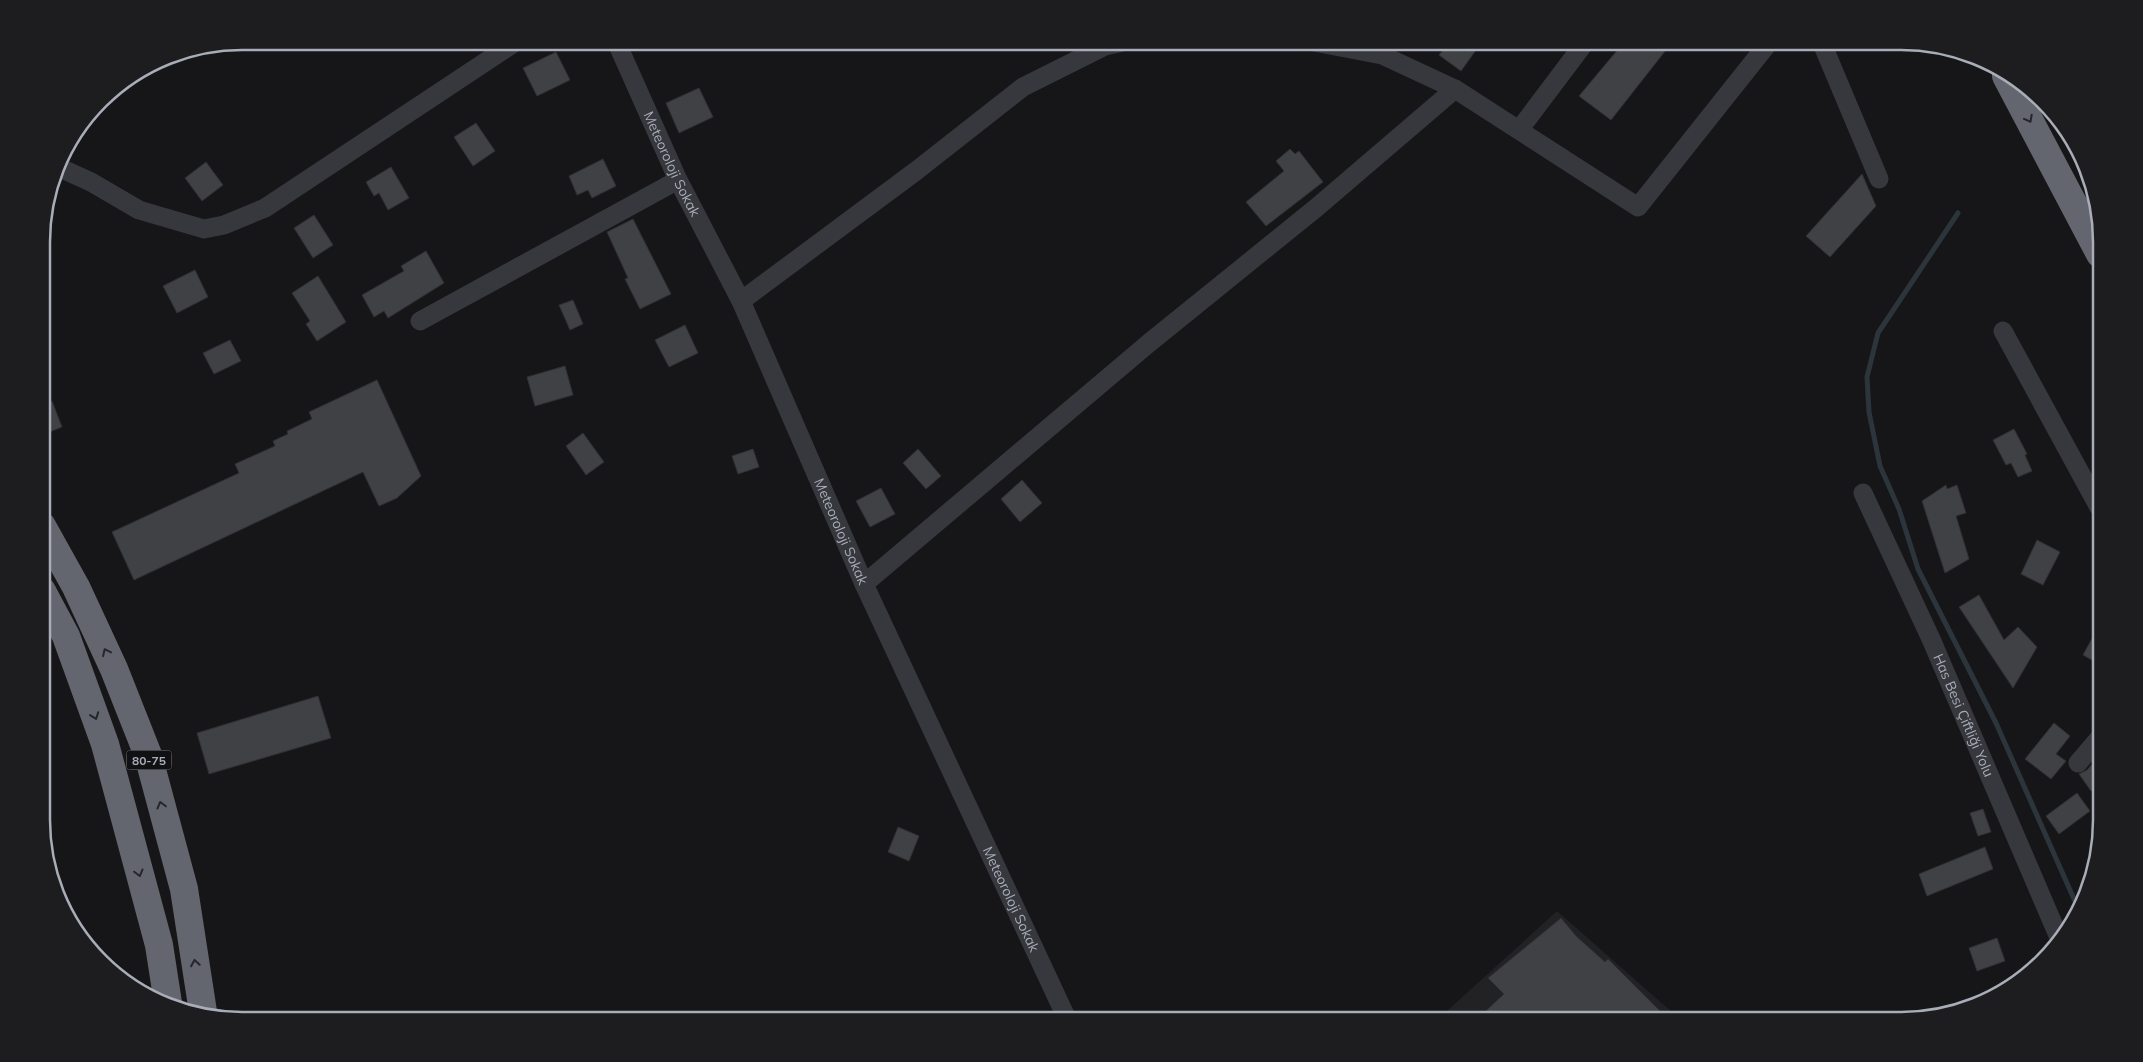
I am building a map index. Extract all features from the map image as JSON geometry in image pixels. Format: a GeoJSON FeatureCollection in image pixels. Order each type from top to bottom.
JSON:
{"type":"FeatureCollection","features":[{"type":"Feature","properties":{"kind":"highway"},"geometry":{"type":"LineString","coordinates":[[2011,85],[2093,241]]}},
{"type":"Feature","properties":{"kind":"highway","name":"80-75"},"geometry":{"type":"LineString","coordinates":[[50,540],[76,587],[114,669],[148,755],[184,889],[202,1007]]}},
{"type":"Feature","properties":{"kind":"highway","name":"80-75"},"geometry":{"type":"LineString","coordinates":[[50,606],[66,636],[105,744],[158,944],[167,996]]}},
{"type":"Feature","properties":{"kind":"street"},"geometry":{"type":"LineString","coordinates":[[65,170],[92,182],[139,210],[204,229],[224,225],[265,208],[503,50]]}},
{"type":"Feature","properties":{"kind":"street","name":"Meteoroloji Sokak"},"geometry":{"type":"LineString","coordinates":[[620,50],[678,180],[741,301],[864,584],[1064,1012]]}},
{"type":"Feature","properties":{"kind":"street"},"geometry":{"type":"LineString","coordinates":[[741,301],[916,171],[1023,87],[1097,50]]}},
{"type":"Feature","properties":{"kind":"street"},"geometry":{"type":"LineString","coordinates":[[1356,50],[1382,55],[1455,89],[1638,207],[1763,50]]}},
{"type":"Feature","properties":{"kind":"street"},"geometry":{"type":"LineString","coordinates":[[1518,130],[1579,50]]}},
{"type":"Feature","properties":{"kind":"street"},"geometry":{"type":"LineString","coordinates":[[1825,50],[1879,179]]}},
{"type":"Feature","properties":{"kind":"street"},"geometry":{"type":"LineString","coordinates":[[864,584],[1149,343],[1316,208],[1455,89]]}},
{"type":"Feature","properties":{"kind":"street"},"geometry":{"type":"LineString","coordinates":[[420,321],[678,180]]}},
{"type":"Feature","properties":{"kind":"street"},"geometry":{"type":"LineString","coordinates":[[2003,331],[2093,496]]}},
{"type":"Feature","properties":{"kind":"street","name":"Has Besi Çiftliği Yolu"},"geometry":{"type":"LineString","coordinates":[[1862,493],[1931,639],[2057,932]]}},
{"type":"Feature","properties":{"kind":"street"},"geometry":{"type":"LineString","coordinates":[[2078,763],[2093,746]]}},
{"type":"Feature","properties":{"kind":"shaded area"},"geometry":{"type":"Polygon","coordinates":[[[1557,911],[1672,1012],[1446,1012],[1557,911]]]}},
{"type":"Feature","properties":{"kind":"building"},"geometry":{"type":"Polygon","coordinates":[[[1443,50],[1476,50],[1461,71],[1439,55],[1443,50]]]}},
{"type":"Feature","properties":{"kind":"building"},"geometry":{"type":"Polygon","coordinates":[[[1617,50],[1666,50],[1611,120],[1579,96],[1617,50]]]}},
{"type":"Feature","properties":{"kind":"building"},"geometry":{"type":"Polygon","coordinates":[[[556,52],[570,80],[537,96],[523,68],[556,52]]]}},
{"type":"Feature","properties":{"kind":"building"},"geometry":{"type":"Polygon","coordinates":[[[699,88],[713,117],[679,133],[666,103],[699,88]]]}},
{"type":"Feature","properties":{"kind":"building"},"geometry":{"type":"Polygon","coordinates":[[[476,123],[495,151],[473,166],[454,137],[476,123]]]}},
{"type":"Feature","properties":{"kind":"building"},"geometry":{"type":"Polygon","coordinates":[[[1290,149],[1295,154],[1299,151],[1323,182],[1266,226],[1246,202],[1284,171],[1276,161],[1290,149]]]}},
{"type":"Feature","properties":{"kind":"building"},"geometry":{"type":"Polygon","coordinates":[[[603,159],[616,186],[592,198],[588,190],[577,195],[569,176],[603,159]]]}},
{"type":"Feature","properties":{"kind":"building"},"geometry":{"type":"Polygon","coordinates":[[[206,162],[223,185],[202,201],[185,178],[206,162]]]}},
{"type":"Feature","properties":{"kind":"building"},"geometry":{"type":"Polygon","coordinates":[[[391,167],[409,198],[388,210],[379,193],[374,196],[366,182],[391,167]]]}},
{"type":"Feature","properties":{"kind":"building"},"geometry":{"type":"Polygon","coordinates":[[[1862,174],[1876,206],[1830,257],[1806,236],[1862,174]]]}},
{"type":"Feature","properties":{"kind":"building"},"geometry":{"type":"Polygon","coordinates":[[[314,215],[333,245],[313,258],[294,228],[314,215]]]}},
{"type":"Feature","properties":{"kind":"building"},"geometry":{"type":"Polygon","coordinates":[[[633,219],[671,294],[640,309],[625,279],[628,278],[607,232],[633,219]]]}},
{"type":"Feature","properties":{"kind":"building"},"geometry":{"type":"Polygon","coordinates":[[[426,251],[444,283],[388,318],[384,311],[374,317],[362,295],[404,271],[401,266],[426,251]]]}},
{"type":"Feature","properties":{"kind":"building"},"geometry":{"type":"Polygon","coordinates":[[[195,270],[208,297],[177,313],[163,286],[195,270]]]}},
{"type":"Feature","properties":{"kind":"building"},"geometry":{"type":"Polygon","coordinates":[[[318,276],[346,322],[317,341],[306,324],[310,321],[292,293],[318,276]]]}},
{"type":"Feature","properties":{"kind":"building"},"geometry":{"type":"Polygon","coordinates":[[[573,300],[583,324],[570,330],[559,305],[573,300]]]}},
{"type":"Feature","properties":{"kind":"building"},"geometry":{"type":"Polygon","coordinates":[[[685,325],[698,353],[669,367],[655,340],[685,325]]]}},
{"type":"Feature","properties":{"kind":"building"},"geometry":{"type":"Polygon","coordinates":[[[230,340],[241,361],[214,374],[203,353],[230,340]]]}},
{"type":"Feature","properties":{"kind":"building"},"geometry":{"type":"Polygon","coordinates":[[[565,366],[573,395],[535,406],[527,377],[565,366]]]}},
{"type":"Feature","properties":{"kind":"building"},"geometry":{"type":"Polygon","coordinates":[[[377,380],[421,476],[397,498],[379,506],[363,472],[134,580],[112,532],[239,473],[235,464],[275,446],[273,441],[288,434],[287,431],[312,419],[309,412],[377,380]]]}},
{"type":"Feature","properties":{"kind":"building"},"geometry":{"type":"Polygon","coordinates":[[[52,401],[62,427],[50,432],[50,402],[52,401]]]}},
{"type":"Feature","properties":{"kind":"building"},"geometry":{"type":"Polygon","coordinates":[[[2014,429],[2027,454],[2025,455],[2032,471],[2018,477],[2011,463],[2006,465],[1993,440],[2014,429]]]}},
{"type":"Feature","properties":{"kind":"building"},"geometry":{"type":"Polygon","coordinates":[[[583,433],[604,462],[586,475],[566,446],[583,433]]]}},
{"type":"Feature","properties":{"kind":"building"},"geometry":{"type":"Polygon","coordinates":[[[753,449],[759,467],[738,474],[732,456],[753,449]]]}},
{"type":"Feature","properties":{"kind":"building"},"geometry":{"type":"Polygon","coordinates":[[[918,449],[941,476],[926,489],[903,463],[918,449]]]}},
{"type":"Feature","properties":{"kind":"building"},"geometry":{"type":"Polygon","coordinates":[[[1022,480],[1042,503],[1020,522],[1001,499],[1022,480]]]}},
{"type":"Feature","properties":{"kind":"building"},"geometry":{"type":"Polygon","coordinates":[[[1946,485],[1947,489],[1957,485],[1966,513],[1956,516],[1969,559],[1945,573],[1922,501],[1946,485]]]}},
{"type":"Feature","properties":{"kind":"building"},"geometry":{"type":"Polygon","coordinates":[[[881,488],[895,514],[870,527],[856,501],[881,488]]]}},
{"type":"Feature","properties":{"kind":"building"},"geometry":{"type":"Polygon","coordinates":[[[2037,540],[2060,552],[2043,585],[2021,574],[2037,540]]]}},
{"type":"Feature","properties":{"kind":"building"},"geometry":{"type":"Polygon","coordinates":[[[1979,595],[2004,640],[2018,627],[2037,647],[2013,688],[1959,607],[1979,595]]]}},
{"type":"Feature","properties":{"kind":"building"},"geometry":{"type":"Polygon","coordinates":[[[2093,637],[2093,661],[2083,655],[2093,637]]]}},
{"type":"Feature","properties":{"kind":"building"},"geometry":{"type":"Polygon","coordinates":[[[318,696],[331,738],[209,774],[197,733],[318,696]]]}},
{"type":"Feature","properties":{"kind":"building"},"geometry":{"type":"Polygon","coordinates":[[[2054,723],[2070,736],[2056,754],[2066,761],[2051,779],[2025,759],[2054,723]]]}},
{"type":"Feature","properties":{"kind":"building"},"geometry":{"type":"Polygon","coordinates":[[[2093,763],[2093,790],[2091,791],[2079,774],[2087,770],[2093,763]]]}},
{"type":"Feature","properties":{"kind":"building"},"geometry":{"type":"Polygon","coordinates":[[[2077,793],[2090,811],[2059,834],[2046,816],[2077,793]]]}},
{"type":"Feature","properties":{"kind":"building"},"geometry":{"type":"Polygon","coordinates":[[[1983,809],[1991,832],[1978,836],[1970,813],[1983,809]]]}},
{"type":"Feature","properties":{"kind":"building"},"geometry":{"type":"Polygon","coordinates":[[[898,827],[919,836],[909,861],[888,852],[898,827]]]}},
{"type":"Feature","properties":{"kind":"building"},"geometry":{"type":"Polygon","coordinates":[[[1985,847],[1993,869],[1927,896],[1919,874],[1985,847]]]}},
{"type":"Feature","properties":{"kind":"building"},"geometry":{"type":"Polygon","coordinates":[[[1561,918],[1576,936],[1605,962],[1608,959],[1661,1012],[1485,1012],[1504,994],[1488,978],[1561,918]]]}},
{"type":"Feature","properties":{"kind":"building"},"geometry":{"type":"Polygon","coordinates":[[[1997,938],[2005,961],[1977,971],[1969,948],[1997,938]]]}},
{"type":"Feature","properties":{"kind":"waterway"},"geometry":{"type":"LineString","coordinates":[[1958,213],[1878,333],[1867,377],[1869,412],[1880,466],[1899,509],[1918,569],[1996,723],[2075,900]]}}]}
